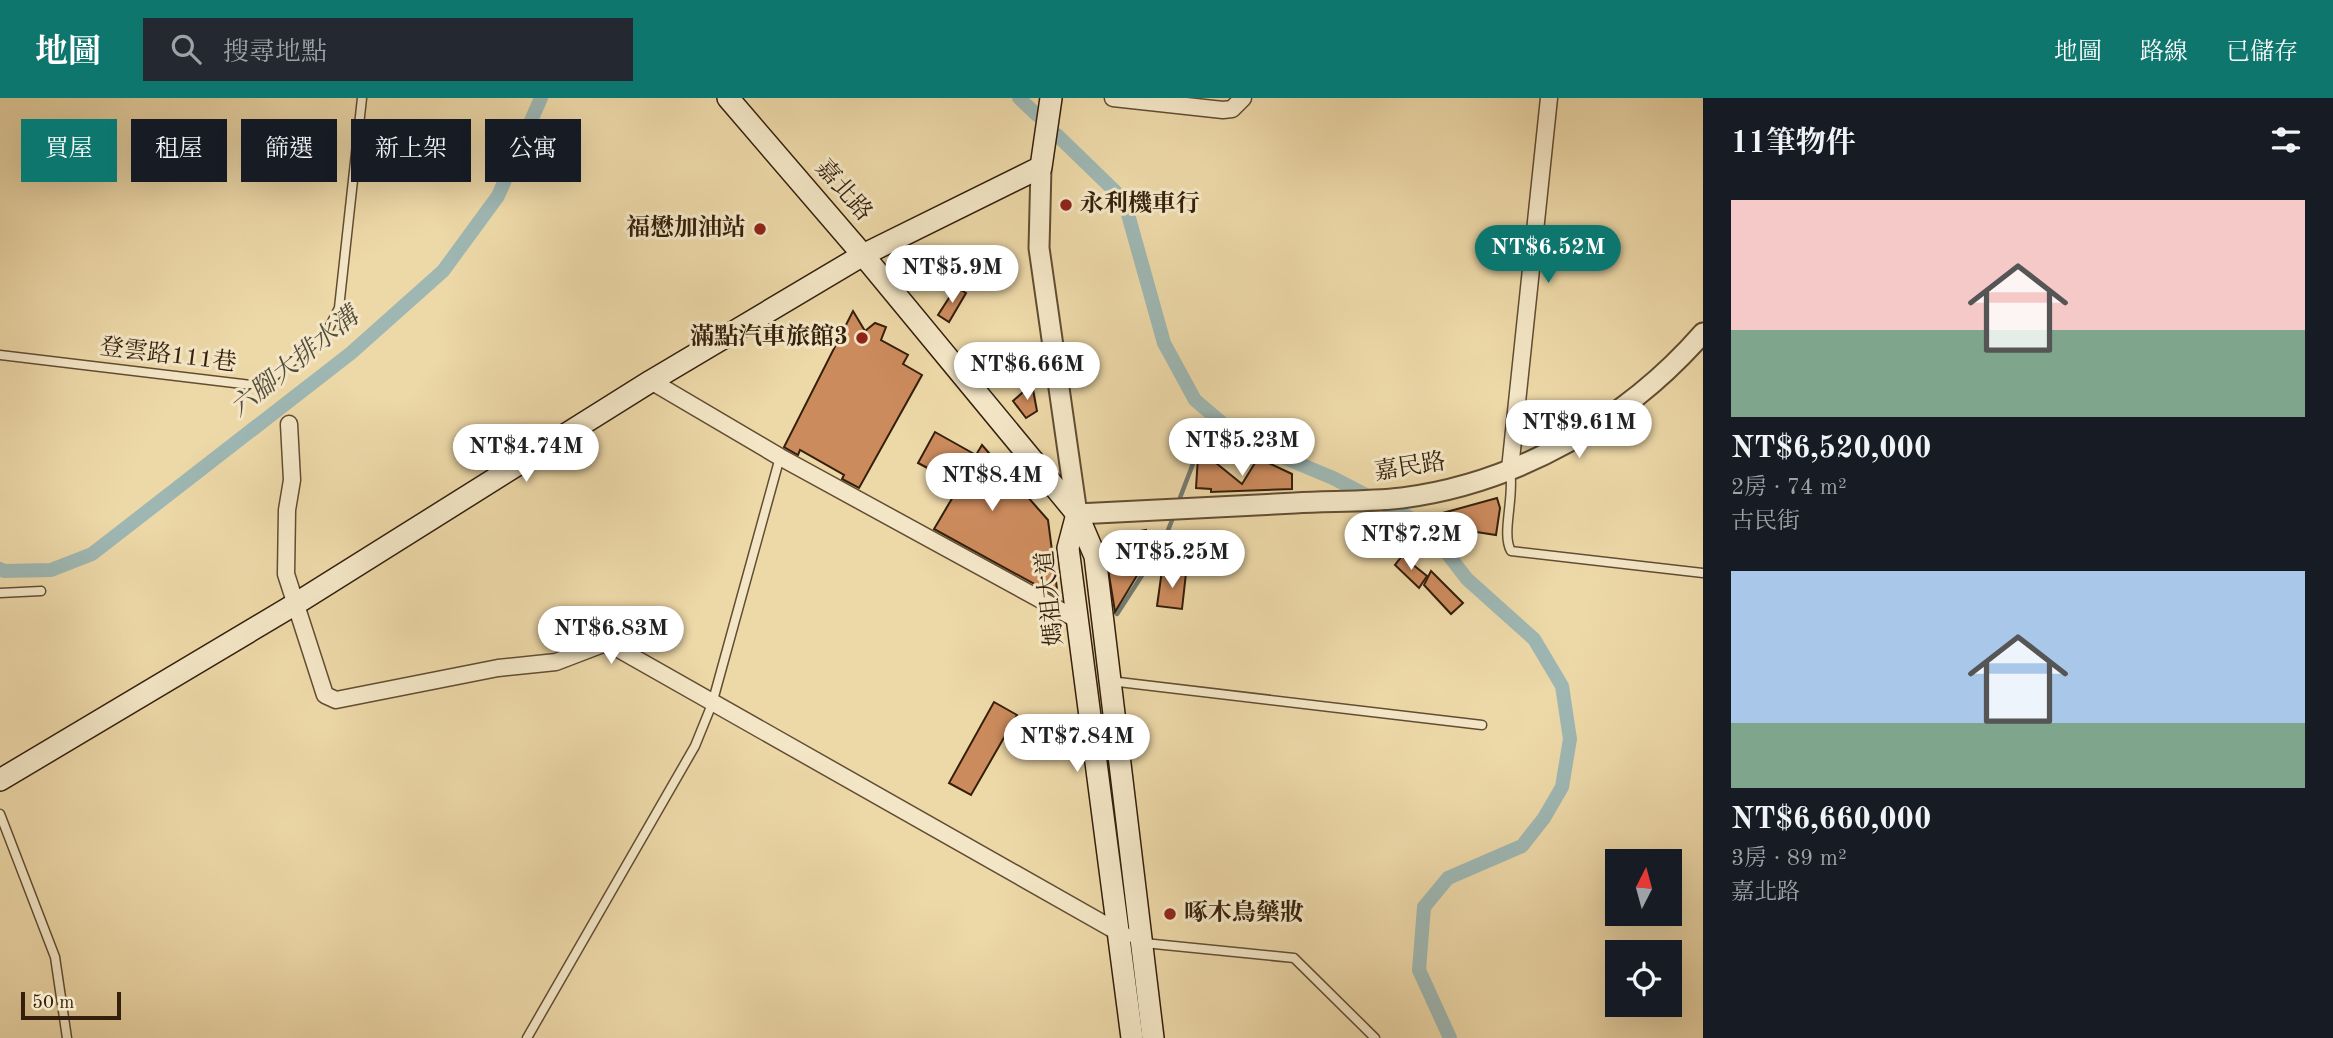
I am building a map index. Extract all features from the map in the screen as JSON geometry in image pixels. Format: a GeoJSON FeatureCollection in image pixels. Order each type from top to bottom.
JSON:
{"type":"FeatureCollection","features":[{"type":"Feature","properties":{"kind":"main road","name":"嘉北路"},"geometry":{"type":"LineString","coordinates":[[728,98],[863,255],[1077,514]]}},
{"type":"Feature","properties":{"kind":"main road"},"geometry":{"type":"LineString","coordinates":[[0,780],[297,603],[651,381],[863,255],[1041,167],[1051,98]]}},
{"type":"Feature","properties":{"kind":"main road","name":"媽祖大道"},"geometry":{"type":"LineString","coordinates":[[1077,514],[1068,548],[1132,1038]]}},
{"type":"Feature","properties":{"kind":"main road","name":"媽祖大道"},"geometry":{"type":"LineString","coordinates":[[1077,514],[1095,556],[1153,1038]]}},
{"type":"Feature","properties":{"kind":"street"},"geometry":{"type":"LineString","coordinates":[[1113,98],[1223,110],[1232,109],[1242,98]]}},
{"type":"Feature","properties":{"kind":"street"},"geometry":{"type":"LineString","coordinates":[[1510,469],[1549,98]]}},
{"type":"Feature","properties":{"kind":"street"},"geometry":{"type":"LineString","coordinates":[[1041,167],[1039,248],[1077,514]]}},
{"type":"Feature","properties":{"kind":"street","name":"嘉民路"},"geometry":{"type":"LineString","coordinates":[[1077,514],[1402,498],[1465,484],[1510,469],[1570,442],[1628,406],[1680,359],[1703,332]]}},
{"type":"Feature","properties":{"kind":"street"},"geometry":{"type":"LineString","coordinates":[[651,381],[780,457],[1079,621]]}},
{"type":"Feature","properties":{"kind":"street"},"geometry":{"type":"LineString","coordinates":[[289,424],[292,480],[287,510],[286,574],[325,695],[336,700],[498,667],[556,662],[603,644],[615,647],[1119,934],[1141,943]]}},
{"type":"Feature","properties":{"kind":"lane","name":"登雲路111巷"},"geometry":{"type":"LineString","coordinates":[[0,355],[251,385],[266,383],[326,334],[339,308],[362,98]]}},
{"type":"Feature","properties":{"kind":"lane"},"geometry":{"type":"LineString","coordinates":[[527,1038],[695,746],[712,704],[780,457]]}},
{"type":"Feature","properties":{"kind":"lane"},"geometry":{"type":"LineString","coordinates":[[1510,469],[1514,490],[1506,542],[1511,551],[1703,573]]}},
{"type":"Feature","properties":{"kind":"lane"},"geometry":{"type":"LineString","coordinates":[[0,593],[41,591]]}},
{"type":"Feature","properties":{"kind":"lane"},"geometry":{"type":"LineString","coordinates":[[1110,681],[1482,725]]}},
{"type":"Feature","properties":{"kind":"lane"},"geometry":{"type":"LineString","coordinates":[[0,814],[55,957],[67,1038]]}},
{"type":"Feature","properties":{"kind":"lane"},"geometry":{"type":"LineString","coordinates":[[1141,943],[1293,958],[1374,1038]]}},
{"type":"Feature","properties":{"kind":"building"},"geometry":{"type":"Polygon","coordinates":[[[956,287],[966,293],[949,322],[938,315],[956,287]]]}},
{"type":"Feature","properties":{"kind":"building"},"geometry":{"type":"Polygon","coordinates":[[[853,311],[865,331],[875,323],[886,327],[881,340],[908,355],[903,364],[922,375],[859,488],[842,479],[844,475],[800,450],[798,455],[784,447],[853,311]]]}},
{"type":"Feature","properties":{"kind":"building"},"geometry":{"type":"Polygon","coordinates":[[[1032,384],[1037,411],[1026,418],[1013,401],[1032,384]]]}},
{"type":"Feature","properties":{"kind":"building"},"geometry":{"type":"Polygon","coordinates":[[[935,432],[976,455],[982,445],[1048,520],[1058,597],[934,529],[960,485],[918,463],[935,432]]]}},
{"type":"Feature","properties":{"kind":"building"},"geometry":{"type":"Polygon","coordinates":[[[1198,457],[1211,459],[1242,484],[1258,458],[1292,474],[1292,489],[1211,492],[1211,489],[1196,488],[1198,457]]]}},
{"type":"Feature","properties":{"kind":"building"},"geometry":{"type":"Polygon","coordinates":[[[1497,498],[1500,508],[1496,535],[1457,529],[1461,539],[1450,543],[1439,514],[1497,498]]]}},
{"type":"Feature","properties":{"kind":"building"},"geometry":{"type":"Polygon","coordinates":[[[1405,529],[1418,532],[1412,545],[1401,540],[1405,529]]]}},
{"type":"Feature","properties":{"kind":"building"},"geometry":{"type":"Polygon","coordinates":[[[1146,530],[1150,554],[1115,612],[1104,544],[1130,538],[1129,533],[1146,530]]]}},
{"type":"Feature","properties":{"kind":"building"},"geometry":{"type":"Polygon","coordinates":[[[1402,556],[1427,576],[1419,588],[1395,565],[1402,556]]]}},
{"type":"Feature","properties":{"kind":"building"},"geometry":{"type":"Polygon","coordinates":[[[1162,570],[1186,573],[1182,609],[1157,606],[1162,570]]]}},
{"type":"Feature","properties":{"kind":"building"},"geometry":{"type":"Polygon","coordinates":[[[1431,571],[1463,603],[1451,614],[1424,585],[1431,571]]]}},
{"type":"Feature","properties":{"kind":"building"},"geometry":{"type":"Polygon","coordinates":[[[994,702],[1017,715],[971,795],[949,783],[994,702]]]}},
{"type":"Feature","properties":{"kind":"waterway","name":"六腳大排水溝"},"geometry":{"type":"LineString","coordinates":[[0,569],[51,570],[92,554],[351,353],[443,271],[498,196],[541,98]]}},
{"type":"Feature","properties":{"kind":"waterway","name":"六腳大排水溝"},"geometry":{"type":"LineString","coordinates":[[1019,98],[1037,115]]}},
{"type":"Feature","properties":{"kind":"waterway","name":"六腳大排水溝"},"geometry":{"type":"LineString","coordinates":[[1057,135],[1124,200],[1164,343],[1195,400],[1242,440],[1333,478],[1426,526],[1467,579],[1534,639],[1562,686],[1570,739],[1562,787],[1544,818],[1522,846],[1448,878],[1424,907],[1419,970],[1450,1038]]}},
{"type":"Feature","properties":{"kind":"waterway"},"geometry":{"type":"LineString","coordinates":[[1178,503],[1194,461],[1218,420]]}},
{"type":"Feature","properties":{"kind":"waterway"},"geometry":{"type":"LineString","coordinates":[[1117,614],[1163,543],[1174,515]]}},
{"type":"Feature","properties":{"kind":"place","name":"永利機車行"},"geometry":{"type":"Point","coordinates":[1066,205]}},
{"type":"Feature","properties":{"kind":"place","name":"福懋加油站"},"geometry":{"type":"Point","coordinates":[760,229]}},
{"type":"Feature","properties":{"kind":"place","name":"滿點汽車旅館3"},"geometry":{"type":"Point","coordinates":[862,338]}},
{"type":"Feature","properties":{"kind":"place","name":"啄木鳥藥妝"},"geometry":{"type":"Point","coordinates":[1170,914]}}]}
